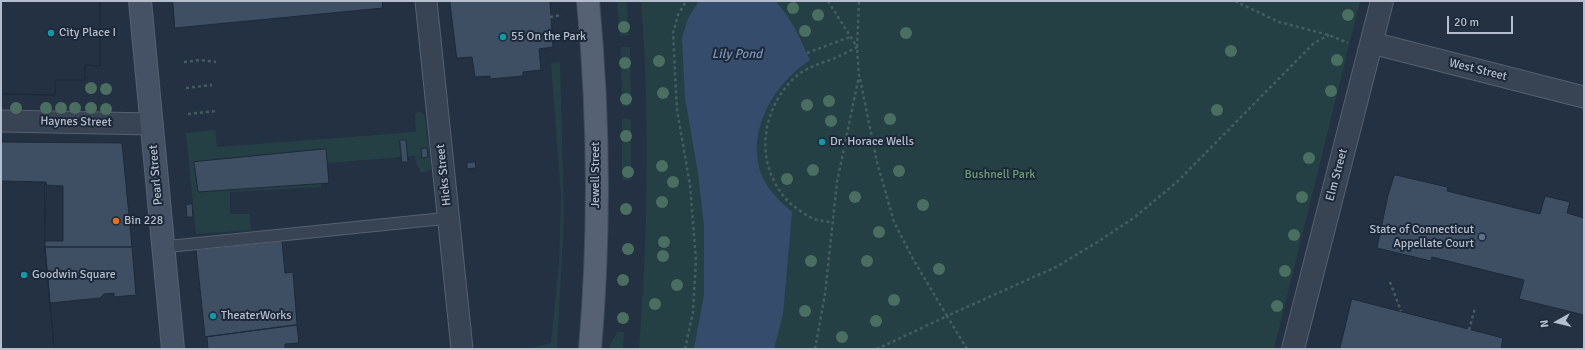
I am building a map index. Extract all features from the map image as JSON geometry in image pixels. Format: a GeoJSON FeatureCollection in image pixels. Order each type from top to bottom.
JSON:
{"type":"FeatureCollection","features":[{"type":"Feature","properties":{"kind":"main road","name":"Pearl Street"},"geometry":{"type":"LineString","coordinates":[[140,1],[173,349]]}},
{"type":"Feature","properties":{"kind":"main road","name":"Jewell Street"},"geometry":{"type":"LineString","coordinates":[[588,1],[593,64],[596,172],[594,278],[590,349]]}},
{"type":"Feature","properties":{"kind":"street","name":"Hicks Street"},"geometry":{"type":"LineString","coordinates":[[426,1],[462,349]]}},
{"type":"Feature","properties":{"kind":"street","name":"Elm Street"},"geometry":{"type":"LineString","coordinates":[[1293,349],[1382,1]]}},
{"type":"Feature","properties":{"kind":"street","name":"West Street"},"geometry":{"type":"LineString","coordinates":[[1372,43],[1584,97]]}},
{"type":"Feature","properties":{"kind":"street","name":"Haynes Street"},"geometry":{"type":"LineString","coordinates":[[1,120],[152,124]]}},
{"type":"Feature","properties":{"kind":"lane"},"geometry":{"type":"LineString","coordinates":[[163,246],[449,218]]}},
{"type":"Feature","properties":{"kind":"path"},"geometry":{"type":"LineString","coordinates":[[685,349],[693,312],[696,260],[690,185],[677,110],[673,33],[678,15],[686,1]]}},
{"type":"Feature","properties":{"kind":"path"},"geometry":{"type":"LineString","coordinates":[[828,1],[857,47]]}},
{"type":"Feature","properties":{"kind":"path"},"geometry":{"type":"LineString","coordinates":[[859,1],[857,47],[859,76],[877,162],[894,222],[913,259],[967,349]]}},
{"type":"Feature","properties":{"kind":"path"},"geometry":{"type":"LineString","coordinates":[[1235,1],[1279,22],[1329,34],[1349,44]]}},
{"type":"Feature","properties":{"kind":"path"},"geometry":{"type":"LineString","coordinates":[[550,17],[562,15]]}},
{"type":"Feature","properties":{"kind":"path"},"geometry":{"type":"LineString","coordinates":[[877,349],[1056,267],[1136,217],[1178,181],[1314,43],[1329,34]]}},
{"type":"Feature","properties":{"kind":"path"},"geometry":{"type":"LineString","coordinates":[[807,53],[850,37]]}},
{"type":"Feature","properties":{"kind":"path"},"geometry":{"type":"LineString","coordinates":[[832,223],[813,219],[797,209],[782,195],[771,176],[766,157],[765,143],[770,115],[776,101],[794,77],[807,68],[835,58],[857,47]]}},
{"type":"Feature","properties":{"kind":"path"},"geometry":{"type":"LineString","coordinates":[[184,62],[201,60],[216,62]]}},
{"type":"Feature","properties":{"kind":"path"},"geometry":{"type":"LineString","coordinates":[[815,349],[825,294],[837,182],[859,76]]}},
{"type":"Feature","properties":{"kind":"path"},"geometry":{"type":"LineString","coordinates":[[186,88],[212,85]]}},
{"type":"Feature","properties":{"kind":"path"},"geometry":{"type":"LineString","coordinates":[[188,114],[216,111]]}},
{"type":"Feature","properties":{"kind":"path"},"geometry":{"type":"LineString","coordinates":[[1390,282],[1401,311]]}},
{"type":"Feature","properties":{"kind":"path"},"geometry":{"type":"LineString","coordinates":[[1469,330],[1475,308]]}},
{"type":"Feature","properties":{"kind":"green space"},"geometry":{"type":"Polygon","coordinates":[[[617,1],[626,1],[629,35],[620,36],[617,1]]]}},
{"type":"Feature","properties":{"kind":"green space","name":"Bushnell Park"},"geometry":{"type":"Polygon","coordinates":[[[641,1],[1360,1],[1274,349],[639,349],[647,175],[646,87],[641,1]]]}},
{"type":"Feature","properties":{"kind":"green space"},"geometry":{"type":"Polygon","coordinates":[[[621,47],[630,47],[631,106],[622,106],[621,47]]]}},
{"type":"Feature","properties":{"kind":"green space"},"geometry":{"type":"Polygon","coordinates":[[[560,62],[564,216],[557,349],[527,349],[551,343],[559,265],[561,195],[551,63],[560,62]]]}},
{"type":"Feature","properties":{"kind":"green space"},"geometry":{"type":"Polygon","coordinates":[[[418,111],[424,114],[431,165],[430,170],[422,173],[417,165],[415,156],[327,163],[326,149],[195,162],[198,192],[321,183],[321,187],[230,192],[230,214],[250,214],[251,230],[196,234],[186,133],[215,130],[217,147],[416,132],[415,115],[418,111]]]}},
{"type":"Feature","properties":{"kind":"green space"},"geometry":{"type":"Polygon","coordinates":[[[622,119],[631,119],[631,180],[622,180],[622,119]]]}},
{"type":"Feature","properties":{"kind":"green space"},"geometry":{"type":"Polygon","coordinates":[[[617,332],[624,332],[623,349],[609,349],[610,344],[617,332]]]}},
{"type":"Feature","properties":{"kind":"water","name":"Lily Pond"},"geometry":{"type":"Polygon","coordinates":[[[699,1],[775,1],[791,22],[810,60],[784,83],[773,98],[759,130],[757,147],[759,165],[765,182],[781,202],[792,212],[783,314],[774,349],[694,349],[704,295],[704,226],[698,173],[685,98],[682,38],[688,18],[699,1]]]}},
{"type":"Feature","properties":{"kind":"building","name":"City Place I"},"geometry":{"type":"Polygon","coordinates":[[[1,1],[100,1],[100,66],[85,65],[85,80],[55,80],[55,95],[1,94],[1,1]]]}},
{"type":"Feature","properties":{"kind":"building","name":"City Place I"},"geometry":{"type":"Polygon","coordinates":[[[1,1],[100,1],[100,66],[85,65],[85,80],[55,80],[55,95],[1,94],[1,1]]]}},
{"type":"Feature","properties":{"kind":"building"},"geometry":{"type":"Polygon","coordinates":[[[173,1],[382,1],[383,8],[175,28],[173,1]]]}},
{"type":"Feature","properties":{"kind":"building","name":"55 On the Park"},"geometry":{"type":"Polygon","coordinates":[[[450,1],[550,1],[553,47],[539,49],[541,70],[523,72],[523,76],[490,79],[490,76],[475,77],[472,57],[457,58],[450,1]]]}},
{"type":"Feature","properties":{"kind":"building"},"geometry":{"type":"Polygon","coordinates":[[[400,140],[406,140],[408,162],[402,162],[400,140]]]}},
{"type":"Feature","properties":{"kind":"building"},"geometry":{"type":"Polygon","coordinates":[[[1,142],[122,143],[132,247],[45,247],[54,349],[1,349],[1,142]]]}},
{"type":"Feature","properties":{"kind":"building"},"geometry":{"type":"Polygon","coordinates":[[[427,148],[428,157],[422,158],[421,149],[427,148]]]}},
{"type":"Feature","properties":{"kind":"building"},"geometry":{"type":"Polygon","coordinates":[[[326,149],[329,183],[198,192],[194,162],[326,149]]]}},
{"type":"Feature","properties":{"kind":"building"},"geometry":{"type":"Polygon","coordinates":[[[475,162],[476,168],[467,169],[467,163],[475,162]]]}},
{"type":"Feature","properties":{"kind":"building","name":"State of Connecticut Appellate Court"},"geometry":{"type":"Polygon","coordinates":[[[1396,175],[1447,187],[1447,191],[1540,214],[1545,196],[1570,202],[1567,213],[1584,218],[1584,315],[1519,299],[1524,280],[1432,257],[1431,261],[1377,248],[1388,195],[1394,176],[1396,175]]]}},
{"type":"Feature","properties":{"kind":"building","name":"Goodwin Square"},"geometry":{"type":"Polygon","coordinates":[[[1,181],[46,182],[45,247],[54,349],[1,349],[1,181]]]}},
{"type":"Feature","properties":{"kind":"building"},"geometry":{"type":"Polygon","coordinates":[[[45,185],[63,186],[63,241],[45,241],[45,185]]]}},
{"type":"Feature","properties":{"kind":"building"},"geometry":{"type":"Polygon","coordinates":[[[192,204],[193,217],[187,217],[186,205],[192,204]]]}},
{"type":"Feature","properties":{"kind":"building"},"geometry":{"type":"Polygon","coordinates":[[[282,241],[285,273],[293,272],[297,325],[205,337],[196,250],[282,241]]]}},
{"type":"Feature","properties":{"kind":"building"},"geometry":{"type":"Polygon","coordinates":[[[45,247],[132,247],[136,295],[114,297],[114,293],[104,294],[100,298],[50,303],[45,247]]]}},
{"type":"Feature","properties":{"kind":"building"},"geometry":{"type":"Polygon","coordinates":[[[1352,299],[1503,338],[1501,349],[1340,349],[1352,299]]]}},
{"type":"Feature","properties":{"kind":"building"},"geometry":{"type":"Polygon","coordinates":[[[297,325],[299,343],[285,344],[285,349],[208,349],[207,337],[297,325]]]}},
{"type":"Feature","properties":{"kind":"place","name":"City Place I"},"geometry":{"type":"Point","coordinates":[51,33]}},
{"type":"Feature","properties":{"kind":"place","name":"55 On the Park"},"geometry":{"type":"Point","coordinates":[503,37]}},
{"type":"Feature","properties":{"kind":"place","name":"Dr. Horace Wells"},"geometry":{"type":"Point","coordinates":[822,142]}},
{"type":"Feature","properties":{"kind":"place","name":"Bin 228"},"geometry":{"type":"Point","coordinates":[116,221]}},
{"type":"Feature","properties":{"kind":"place","name":"State of Connecticut Appellate Court"},"geometry":{"type":"Point","coordinates":[1482,237]}},
{"type":"Feature","properties":{"kind":"place","name":"Goodwin Square"},"geometry":{"type":"Point","coordinates":[24,275]}},
{"type":"Feature","properties":{"kind":"place","name":"TheaterWorks"},"geometry":{"type":"Point","coordinates":[213,316]}}]}
